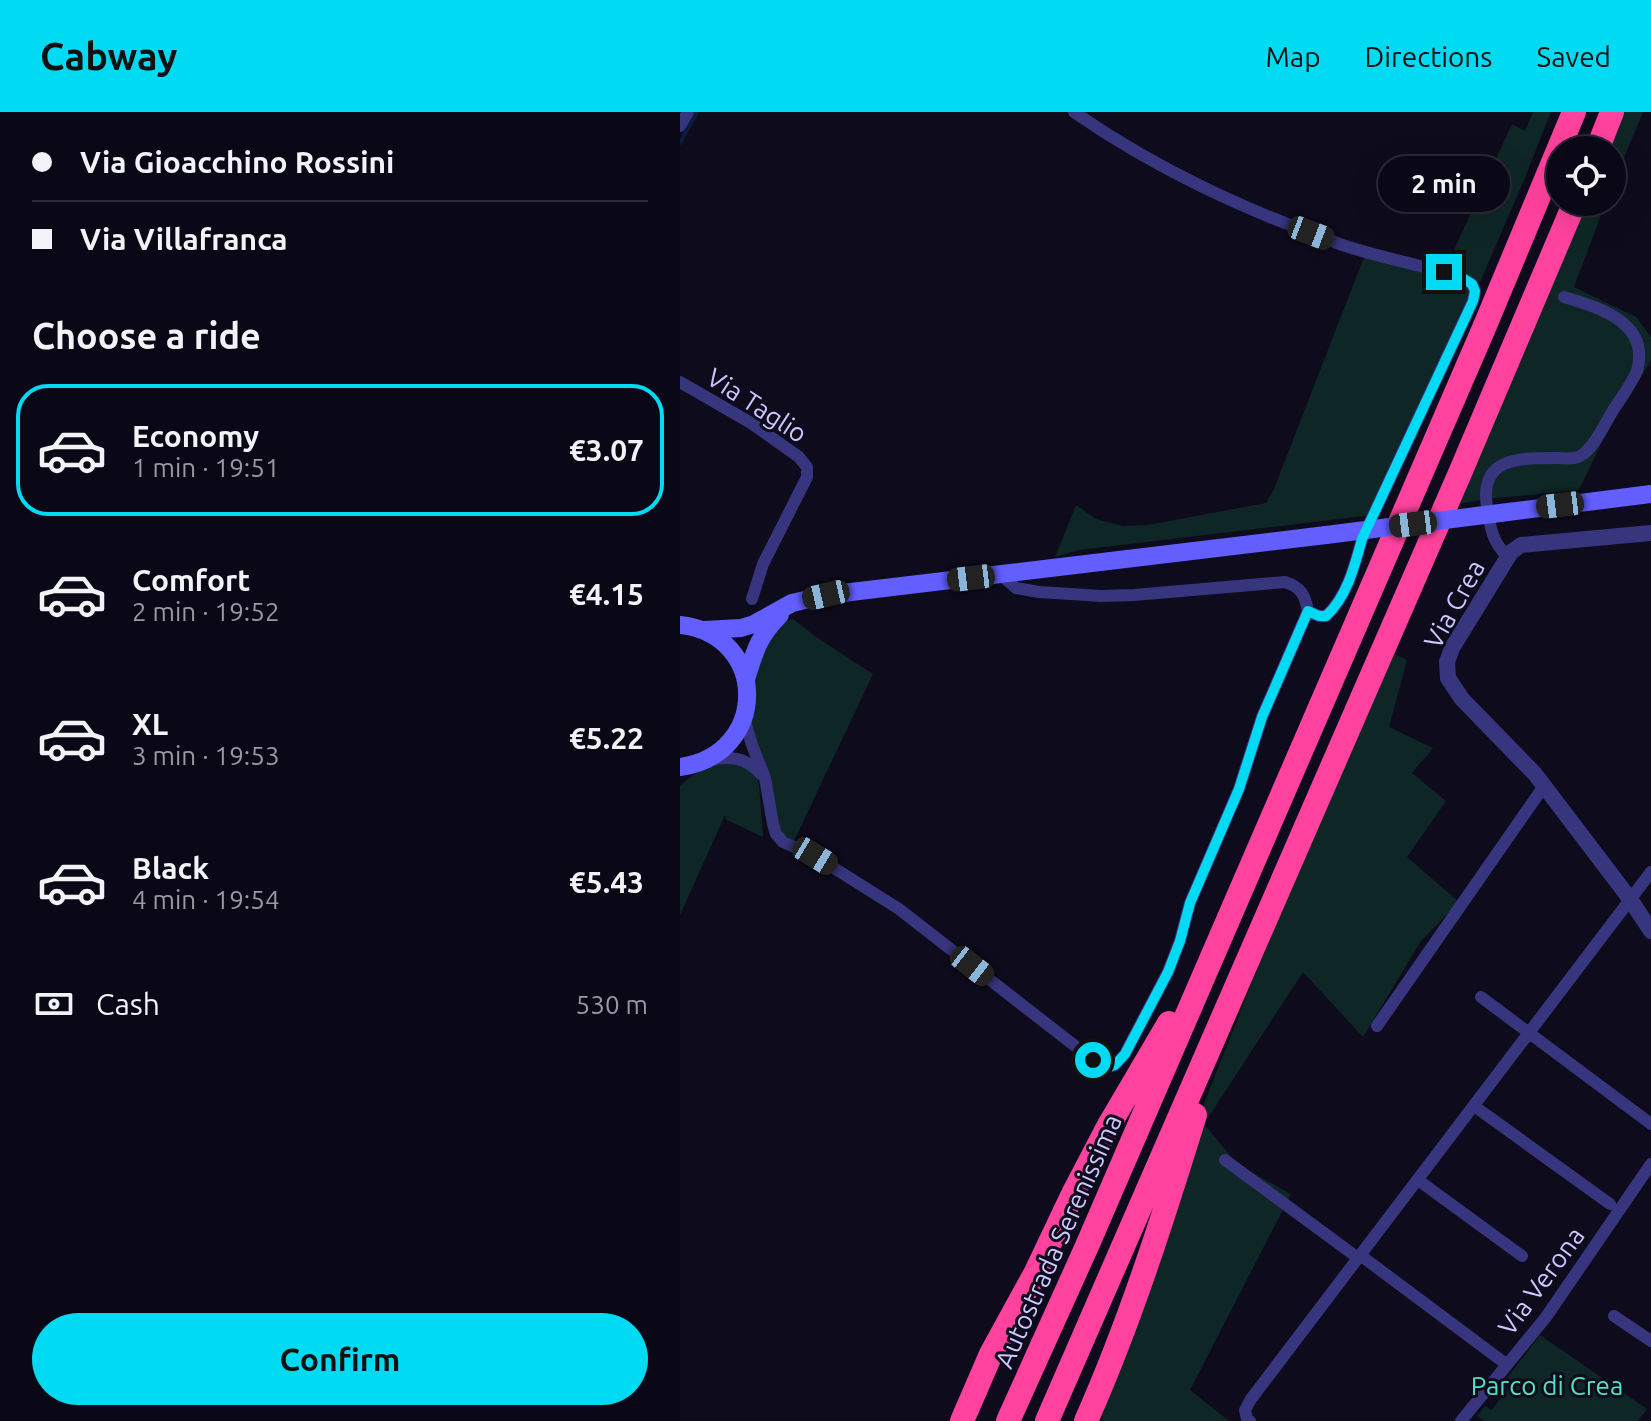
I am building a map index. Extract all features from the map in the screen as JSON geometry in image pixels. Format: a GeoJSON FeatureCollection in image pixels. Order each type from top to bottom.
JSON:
{"type":"FeatureCollection","features":[{"type":"Feature","properties":{"kind":"highway","name":"Autostrada Serenissima"},"geometry":{"type":"LineString","coordinates":[[1008,1421],[1087,1246],[1490,314],[1574,112]]}},
{"type":"Feature","properties":{"kind":"highway"},"geometry":{"type":"LineString","coordinates":[[1603,136],[1612,112]]}},
{"type":"Feature","properties":{"kind":"highway"},"geometry":{"type":"LineString","coordinates":[[1047,1421],[1569,216]]}},
{"type":"Feature","properties":{"kind":"highway"},"geometry":{"type":"LineString","coordinates":[[962,1421],[991,1354],[1036,1272],[1074,1192],[1178,1005],[1376,556],[1423,468]]}},
{"type":"Feature","properties":{"kind":"highway"},"geometry":{"type":"LineString","coordinates":[[1086,1421],[1161,1225],[1201,1096],[1215,1064],[1235,989]]}},
{"type":"Feature","properties":{"kind":"main road"},"geometry":{"type":"LineString","coordinates":[[680,625],[704,630],[741,628],[792,603],[826,595],[1651,494]]}},
{"type":"Feature","properties":{"kind":"main road"},"geometry":{"type":"LineString","coordinates":[[746,679],[753,653],[766,629],[792,603]]}},
{"type":"Feature","properties":{"kind":"main road"},"geometry":{"type":"LineString","coordinates":[[680,780],[693,764],[723,750],[736,736],[748,699],[740,663],[718,638],[704,630]]}},
{"type":"Feature","properties":{"kind":"street"},"geometry":{"type":"LineString","coordinates":[[680,126],[688,112]]}},
{"type":"Feature","properties":{"kind":"street"},"geometry":{"type":"LineString","coordinates":[[1074,112],[1169,172],[1252,211],[1341,244],[1444,272],[1472,284],[1475,291],[1473,301],[1362,539],[1352,573],[1333,610],[1326,616],[1308,611]]}},
{"type":"Feature","properties":{"kind":"street"},"geometry":{"type":"LineString","coordinates":[[1507,556],[1492,536],[1486,501],[1492,473],[1507,461],[1583,455],[1637,371],[1640,361],[1641,342],[1633,328],[1614,314],[1564,297]]}},
{"type":"Feature","properties":{"kind":"street","name":"Via Taglio"},"geometry":{"type":"LineString","coordinates":[[680,382],[751,423],[799,457],[807,467],[807,477],[763,564],[752,599]]}},
{"type":"Feature","properties":{"kind":"street","name":"Via Crea"},"geometry":{"type":"LineString","coordinates":[[1651,533],[1521,545],[1507,556],[1452,648],[1446,669],[1448,678],[1462,699],[1535,774],[1651,931]]}},
{"type":"Feature","properties":{"kind":"street"},"geometry":{"type":"LineString","coordinates":[[744,718],[765,778],[776,834],[783,842],[815,856],[899,909],[1093,1060],[1105,1068],[1115,1065],[1125,1054],[1168,972],[1190,903],[1239,789],[1262,717],[1308,611],[1306,600],[1297,586],[1285,582],[1134,595],[1079,595],[1016,588],[1000,574]]}},
{"type":"Feature","properties":{"kind":"street"},"geometry":{"type":"LineString","coordinates":[[693,764],[727,757],[739,758],[765,778]]}},
{"type":"Feature","properties":{"kind":"street"},"geometry":{"type":"LineString","coordinates":[[1377,1026],[1544,786]]}},
{"type":"Feature","properties":{"kind":"street"},"geometry":{"type":"LineString","coordinates":[[1250,1421],[1245,1410],[1251,1399],[1651,872]]}},
{"type":"Feature","properties":{"kind":"street"},"geometry":{"type":"LineString","coordinates":[[1481,997],[1651,1124]]}},
{"type":"Feature","properties":{"kind":"street"},"geometry":{"type":"LineString","coordinates":[[1474,1106],[1610,1204]]}},
{"type":"Feature","properties":{"kind":"street"},"geometry":{"type":"LineString","coordinates":[[1225,1160],[1506,1364]]}},
{"type":"Feature","properties":{"kind":"street","name":"Via Verona"},"geometry":{"type":"LineString","coordinates":[[1461,1421],[1546,1317],[1651,1164]]}},
{"type":"Feature","properties":{"kind":"street"},"geometry":{"type":"LineString","coordinates":[[1418,1180],[1522,1256]]}},
{"type":"Feature","properties":{"kind":"street"},"geometry":{"type":"LineString","coordinates":[[1614,1316],[1651,1341]]}},
{"type":"Feature","properties":{"kind":"green space"},"geometry":{"type":"Polygon","coordinates":[[[1533,112],[1551,112],[1380,514],[1079,550],[1055,557],[1076,505],[1096,519],[1123,526],[1148,525],[1266,503],[1366,252],[1399,263],[1447,265],[1512,124],[1525,131],[1533,112]]]}},
{"type":"Feature","properties":{"kind":"green space"},"geometry":{"type":"Polygon","coordinates":[[[1621,112],[1643,112],[1626,153],[1626,136],[1612,136],[1621,112]]]}},
{"type":"Feature","properties":{"kind":"green space"},"geometry":{"type":"Polygon","coordinates":[[[1579,216],[1601,216],[1574,287],[1636,317],[1651,337],[1651,361],[1608,429],[1579,490],[1458,504],[1579,216]]]}},
{"type":"Feature","properties":{"kind":"green space"},"geometry":{"type":"Polygon","coordinates":[[[793,619],[873,674],[794,841],[783,835],[779,826],[749,730],[757,654],[783,621],[793,619]]]}},
{"type":"Feature","properties":{"kind":"green space"},"geometry":{"type":"Polygon","coordinates":[[[1394,654],[1407,660],[1389,727],[1433,748],[1412,773],[1446,801],[1407,857],[1459,902],[1421,941],[1363,1037],[1303,972],[1204,1124],[1238,1165],[1291,1194],[1190,1390],[1229,1421],[1102,1421],[1107,1393],[1210,1088],[1277,921],[1394,654]]]}},
{"type":"Feature","properties":{"kind":"green space"},"geometry":{"type":"Polygon","coordinates":[[[732,759],[756,774],[763,837],[725,819],[725,815],[680,915],[680,786],[704,768],[732,759]]]}},
{"type":"Feature","properties":{"kind":"green space","name":"Parco di Crea"},"geometry":{"type":"Polygon","coordinates":[[[1540,1335],[1647,1409],[1638,1421],[1485,1421],[1477,1416],[1485,1406],[1492,1410],[1508,1387],[1504,1382],[1540,1335]]]}},
{"type":"Feature","properties":{"kind":"waterway"},"geometry":{"type":"LineString","coordinates":[[680,143],[697,112]]}},
{"type":"Feature","properties":{"kind":"route"},"geometry":{"type":"LineString","coordinates":[[1093,1060],[1105,1068],[1115,1065],[1125,1054],[1168,972],[1190,903],[1239,789],[1262,717],[1308,611],[1326,616],[1333,610],[1352,573],[1362,539],[1473,301],[1475,291],[1472,284],[1444,272]]}}]}
